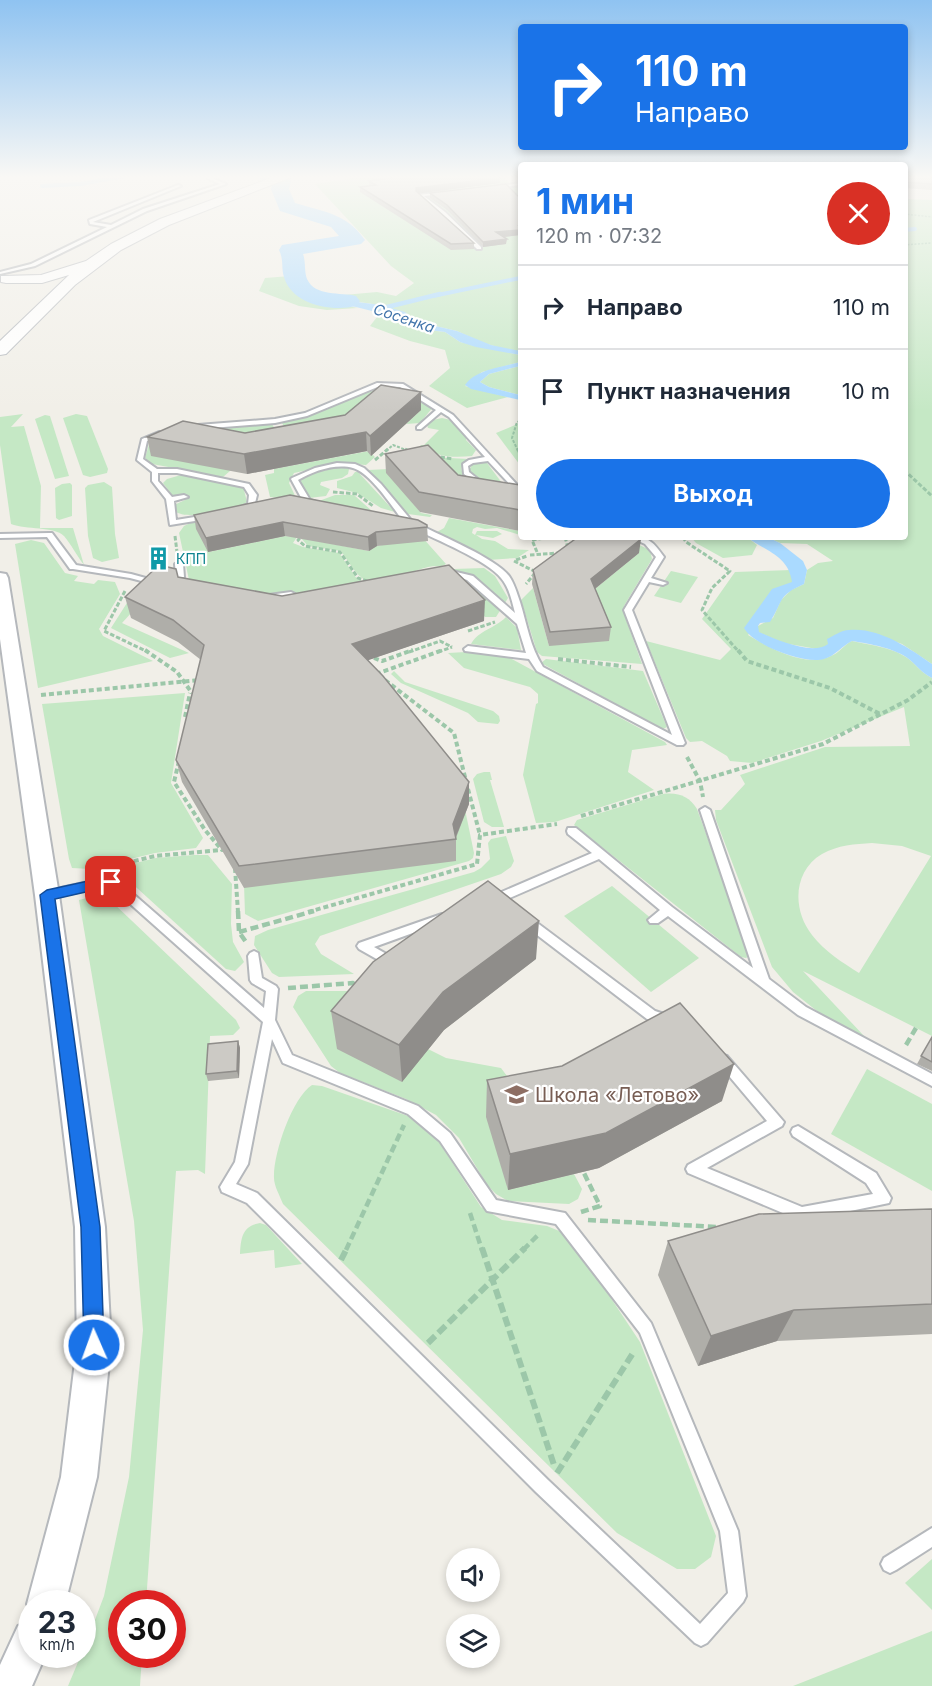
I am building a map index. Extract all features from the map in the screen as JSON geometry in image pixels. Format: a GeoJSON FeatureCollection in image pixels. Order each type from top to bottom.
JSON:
{"type":"FeatureCollection","features":[{"type":"Feature","properties":{"kind":"main road"},"geometry":{"type":"LineString","coordinates":[[2,277],[42,279],[94,262],[109,254]]}},
{"type":"Feature","properties":{"kind":"main road"},"geometry":{"type":"LineString","coordinates":[[0,350],[94,262]]}},
{"type":"Feature","properties":{"kind":"main road"},"geometry":{"type":"LineString","coordinates":[[2,277],[24,286],[30,291],[32,297],[4,327]]}},
{"type":"Feature","properties":{"kind":"main road"},"geometry":{"type":"LineString","coordinates":[[4,327],[53,300]]}},
{"type":"Feature","properties":{"kind":"street"},"geometry":{"type":"LineString","coordinates":[[0,578],[47,895],[90,1227],[94,1345],[79,1477],[50,1590]]}},
{"type":"Feature","properties":{"kind":"street"},"geometry":{"type":"LineString","coordinates":[[11,1686],[19,1668]]}},
{"type":"Feature","properties":{"kind":"lane"},"geometry":{"type":"LineString","coordinates":[[2,277],[56,254]]}},
{"type":"Feature","properties":{"kind":"lane"},"geometry":{"type":"LineString","coordinates":[[186,428],[194,424],[275,421],[307,414],[379,384],[401,386],[452,417],[469,440],[518,490]]}},
{"type":"Feature","properties":{"kind":"lane"},"geometry":{"type":"LineString","coordinates":[[342,392],[350,396]]}},
{"type":"Feature","properties":{"kind":"lane"},"geometry":{"type":"LineString","coordinates":[[419,428],[441,409]]}},
{"type":"Feature","properties":{"kind":"lane"},"geometry":{"type":"LineString","coordinates":[[168,430],[144,440],[140,460],[155,471],[177,471],[247,485],[253,495],[251,505],[233,512]]}},
{"type":"Feature","properties":{"kind":"lane"},"geometry":{"type":"LineString","coordinates":[[489,459],[471,461],[465,465],[466,473],[479,484],[492,486]]}},
{"type":"Feature","properties":{"kind":"lane"},"geometry":{"type":"LineString","coordinates":[[324,505],[307,501],[294,479],[307,471],[345,464],[362,469],[408,522]]}},
{"type":"Feature","properties":{"kind":"lane"},"geometry":{"type":"LineString","coordinates":[[155,471],[155,481],[170,499],[173,523],[213,515]]}},
{"type":"Feature","properties":{"kind":"lane"},"geometry":{"type":"LineString","coordinates":[[500,487],[518,490]]}},
{"type":"Feature","properties":{"kind":"lane"},"geometry":{"type":"LineString","coordinates":[[170,499],[184,497]]}},
{"type":"Feature","properties":{"kind":"lane"},"geometry":{"type":"LineString","coordinates":[[398,520],[408,522],[505,576],[530,656],[540,669],[680,743]]}},
{"type":"Feature","properties":{"kind":"lane"},"geometry":{"type":"LineString","coordinates":[[0,536],[49,535],[73,567],[180,585]]}},
{"type":"Feature","properties":{"kind":"lane"},"geometry":{"type":"LineString","coordinates":[[642,540],[648,542],[660,557],[628,610],[680,743]]}},
{"type":"Feature","properties":{"kind":"lane"},"geometry":{"type":"LineString","coordinates":[[169,582],[180,577],[179,564]]}},
{"type":"Feature","properties":{"kind":"lane"},"geometry":{"type":"LineString","coordinates":[[435,573],[444,571],[470,578],[520,622]]}},
{"type":"Feature","properties":{"kind":"lane"},"geometry":{"type":"LineString","coordinates":[[646,579],[663,583]]}},
{"type":"Feature","properties":{"kind":"lane"},"geometry":{"type":"LineString","coordinates":[[261,596],[273,598],[291,594]]}},
{"type":"Feature","properties":{"kind":"lane"},"geometry":{"type":"LineString","coordinates":[[468,649],[530,656]]}},
{"type":"Feature","properties":{"kind":"lane"},"geometry":{"type":"LineString","coordinates":[[705,810],[764,984]]}},
{"type":"Feature","properties":{"kind":"lane"},"geometry":{"type":"LineString","coordinates":[[572,825],[600,854],[668,910],[802,1011],[932,1080]]}},
{"type":"Feature","properties":{"kind":"lane"},"geometry":{"type":"LineString","coordinates":[[600,854],[501,905],[651,1015],[674,1022]]}},
{"type":"Feature","properties":{"kind":"lane"},"geometry":{"type":"LineString","coordinates":[[47,895],[111,882],[269,1020],[287,1059],[413,1110],[445,1137],[492,1206],[554,1222],[646,1328],[729,1531],[737,1596],[700,1637],[542,1486],[252,1198],[227,1187],[241,1164],[269,1020],[272,989],[256,980],[254,956]]}},
{"type":"Feature","properties":{"kind":"lane"},"geometry":{"type":"LineString","coordinates":[[654,920],[668,910]]}},
{"type":"Feature","properties":{"kind":"lane"},"geometry":{"type":"LineString","coordinates":[[396,964],[363,946],[452,914]]}},
{"type":"Feature","properties":{"kind":"lane"},"geometry":{"type":"LineString","coordinates":[[711,1046],[777,1122],[693,1169],[802,1214],[884,1198],[870,1178],[798,1132]]}},
{"type":"Feature","properties":{"kind":"lane"},"geometry":{"type":"LineString","coordinates":[[890,1564],[932,1538]]}},
{"type":"Feature","properties":{"kind":"path"},"geometry":{"type":"LineString","coordinates":[[518,422],[512,438],[518,450]]}},
{"type":"Feature","properties":{"kind":"path"},"geometry":{"type":"LineString","coordinates":[[431,455],[441,456]]}},
{"type":"Feature","properties":{"kind":"path"},"geometry":{"type":"LineString","coordinates":[[908,474],[932,496]]}},
{"type":"Feature","properties":{"kind":"path"},"geometry":{"type":"LineString","coordinates":[[173,523],[179,564]]}},
{"type":"Feature","properties":{"kind":"path"},"geometry":{"type":"LineString","coordinates":[[300,538],[298,540],[305,546],[340,552],[358,578],[379,585]]}},
{"type":"Feature","properties":{"kind":"path"},"geometry":{"type":"LineString","coordinates":[[532,540],[537,552]]}},
{"type":"Feature","properties":{"kind":"path"},"geometry":{"type":"LineString","coordinates":[[515,561],[537,552],[550,555],[569,551],[566,540]]}},
{"type":"Feature","properties":{"kind":"path"},"geometry":{"type":"LineString","coordinates":[[685,540],[730,571],[712,588],[702,610],[747,661],[830,688],[881,714]]}},
{"type":"Feature","properties":{"kind":"path"},"geometry":{"type":"LineString","coordinates":[[536,572],[546,573]]}},
{"type":"Feature","properties":{"kind":"path"},"geometry":{"type":"LineString","coordinates":[[131,576],[104,631],[161,659],[187,681],[192,693],[186,728]]}},
{"type":"Feature","properties":{"kind":"path"},"geometry":{"type":"LineString","coordinates":[[368,673],[376,674],[445,650]]}},
{"type":"Feature","properties":{"kind":"path"},"geometry":{"type":"LineString","coordinates":[[530,656],[650,669]]}},
{"type":"Feature","properties":{"kind":"path"},"geometry":{"type":"LineString","coordinates":[[239,932],[477,864],[480,835],[454,733],[376,674]]}},
{"type":"Feature","properties":{"kind":"path"},"geometry":{"type":"LineString","coordinates":[[37,696],[210,679]]}},
{"type":"Feature","properties":{"kind":"path"},"geometry":{"type":"LineString","coordinates":[[572,825],[700,781],[823,744],[908,700],[932,682]]}},
{"type":"Feature","properties":{"kind":"path"},"geometry":{"type":"LineString","coordinates":[[680,743],[700,781],[705,810]]}},
{"type":"Feature","properties":{"kind":"path"},"geometry":{"type":"LineString","coordinates":[[181,750],[174,782],[205,830],[222,850]]}},
{"type":"Feature","properties":{"kind":"path"},"geometry":{"type":"LineString","coordinates":[[480,835],[561,823]]}},
{"type":"Feature","properties":{"kind":"path"},"geometry":{"type":"LineString","coordinates":[[126,863],[155,856],[222,850],[233,843]]}},
{"type":"Feature","properties":{"kind":"path"},"geometry":{"type":"LineString","coordinates":[[235,866],[239,932],[254,956]]}},
{"type":"Feature","properties":{"kind":"path"},"geometry":{"type":"LineString","coordinates":[[272,989],[352,984],[361,991]]}},
{"type":"Feature","properties":{"kind":"path"},"geometry":{"type":"LineString","coordinates":[[904,1047],[916,1028]]}},
{"type":"Feature","properties":{"kind":"path"},"geometry":{"type":"LineString","coordinates":[[340,1260],[408,1116]]}},
{"type":"Feature","properties":{"kind":"path"},"geometry":{"type":"LineString","coordinates":[[426,1345],[554,1222],[600,1206],[577,1158]]}},
{"type":"Feature","properties":{"kind":"path"},"geometry":{"type":"LineString","coordinates":[[467,1203],[557,1474],[640,1342]]}},
{"type":"Feature","properties":{"kind":"path"},"geometry":{"type":"LineString","coordinates":[[554,1222],[723,1228]]}},
{"type":"Feature","properties":{"kind":"green space"},"geometry":{"type":"Polygon","coordinates":[[[380,254],[518,254],[518,353],[481,342],[457,331],[414,321],[381,305],[321,297],[377,292],[396,296],[414,283],[391,266],[380,254]]]}},
{"type":"Feature","properties":{"kind":"green space"},"geometry":{"type":"Polygon","coordinates":[[[908,254],[932,254],[932,664],[902,644],[874,634],[817,649],[783,643],[758,632],[758,626],[773,618],[781,600],[791,590],[804,584],[807,570],[818,563],[833,561],[807,544],[780,543],[774,540],[908,540],[908,254]]]}},
{"type":"Feature","properties":{"kind":"green space"},"geometry":{"type":"Polygon","coordinates":[[[290,276],[289,281],[311,299],[358,308],[327,310],[299,306],[259,291],[265,278],[290,276]]]}},
{"type":"Feature","properties":{"kind":"green space"},"geometry":{"type":"Polygon","coordinates":[[[377,317],[396,317],[413,328],[445,332],[460,342],[518,355],[518,363],[482,372],[465,386],[508,397],[467,408],[429,386],[450,368],[445,350],[410,341],[370,326],[377,317]]]}},
{"type":"Feature","properties":{"kind":"green space"},"geometry":{"type":"Polygon","coordinates":[[[518,367],[518,394],[489,387],[480,382],[489,374],[518,367]]]}},
{"type":"Feature","properties":{"kind":"green space"},"geometry":{"type":"Polygon","coordinates":[[[383,386],[401,388],[433,407],[420,423],[406,424],[420,411],[294,443],[282,423],[310,415],[383,386]]]}},
{"type":"Feature","properties":{"kind":"green space"},"geometry":{"type":"Polygon","coordinates":[[[23,414],[11,427],[24,426],[41,486],[40,528],[73,528],[84,565],[67,539],[59,533],[11,524],[0,445],[0,417],[23,414]]]}},
{"type":"Feature","properties":{"kind":"green space"},"geometry":{"type":"Polygon","coordinates":[[[76,414],[87,416],[108,469],[107,473],[90,477],[83,475],[63,418],[76,414]]]}},
{"type":"Feature","properties":{"kind":"green space"},"geometry":{"type":"Polygon","coordinates":[[[45,415],[50,416],[69,476],[55,479],[35,419],[45,415]]]}},
{"type":"Feature","properties":{"kind":"green space"},"geometry":{"type":"Polygon","coordinates":[[[442,418],[451,420],[466,437],[466,440],[476,450],[472,456],[444,456],[420,445],[424,445],[439,430],[428,428],[427,425],[433,420],[442,418]]]}},
{"type":"Feature","properties":{"kind":"green space"},"geometry":{"type":"Polygon","coordinates":[[[264,422],[272,424],[285,445],[230,471],[223,477],[152,464],[145,458],[150,441],[174,432],[264,422]]]}},
{"type":"Feature","properties":{"kind":"green space"},"geometry":{"type":"Polygon","coordinates":[[[518,424],[518,462],[496,433],[518,424]]]}},
{"type":"Feature","properties":{"kind":"green space"},"geometry":{"type":"Polygon","coordinates":[[[369,451],[375,457],[366,465],[339,463],[294,473],[289,483],[297,500],[270,497],[265,475],[274,473],[274,469],[369,451]]]}},
{"type":"Feature","properties":{"kind":"green space"},"geometry":{"type":"Polygon","coordinates":[[[431,457],[468,459],[462,466],[462,473],[475,485],[387,473],[421,513],[432,515],[430,517],[408,514],[368,470],[389,469],[431,457]]]}},
{"type":"Feature","properties":{"kind":"green space"},"geometry":{"type":"Polygon","coordinates":[[[474,462],[487,463],[502,483],[479,481],[469,470],[474,462]]]}},
{"type":"Feature","properties":{"kind":"green space"},"geometry":{"type":"Polygon","coordinates":[[[341,467],[353,468],[349,469],[348,474],[342,478],[321,482],[320,485],[330,489],[326,496],[309,498],[298,481],[306,474],[341,467]]]}},
{"type":"Feature","properties":{"kind":"green space"},"geometry":{"type":"Polygon","coordinates":[[[358,472],[395,512],[381,508],[357,493],[337,488],[337,481],[352,476],[358,472]]]}},
{"type":"Feature","properties":{"kind":"green space"},"geometry":{"type":"Polygon","coordinates":[[[181,475],[243,486],[247,502],[233,509],[211,514],[181,514],[175,511],[174,505],[185,500],[184,495],[172,495],[163,483],[167,479],[181,475]]]}},
{"type":"Feature","properties":{"kind":"green space"},"geometry":{"type":"Polygon","coordinates":[[[104,482],[112,487],[119,558],[102,562],[93,558],[88,536],[85,488],[88,485],[104,482]]]}},
{"type":"Feature","properties":{"kind":"green space"},"geometry":{"type":"Polygon","coordinates":[[[70,483],[72,485],[72,516],[59,520],[56,518],[55,488],[70,483]]]}},
{"type":"Feature","properties":{"kind":"green space"},"geometry":{"type":"Polygon","coordinates":[[[335,495],[354,495],[372,511],[319,501],[335,495]]]}},
{"type":"Feature","properties":{"kind":"green space"},"geometry":{"type":"Polygon","coordinates":[[[449,518],[518,531],[518,534],[497,528],[477,527],[472,533],[475,535],[477,531],[497,531],[502,534],[493,538],[476,535],[482,539],[495,541],[508,549],[529,550],[517,558],[488,560],[438,534],[437,532],[444,528],[449,518]]]}},
{"type":"Feature","properties":{"kind":"green space"},"geometry":{"type":"Polygon","coordinates":[[[195,521],[209,552],[285,536],[297,537],[293,543],[339,553],[357,579],[376,586],[306,604],[192,594],[179,533],[184,526],[195,521]]]}},
{"type":"Feature","properties":{"kind":"green space"},"geometry":{"type":"Polygon","coordinates":[[[422,537],[446,564],[377,581],[362,578],[341,551],[308,546],[301,538],[369,551],[377,546],[422,537]]]}},
{"type":"Feature","properties":{"kind":"green space"},"geometry":{"type":"Polygon","coordinates":[[[31,540],[44,543],[65,573],[78,576],[74,581],[94,584],[98,580],[115,582],[120,594],[99,629],[103,636],[153,661],[38,688],[15,544],[31,540]]]}},
{"type":"Feature","properties":{"kind":"green space"},"geometry":{"type":"Polygon","coordinates":[[[575,540],[628,540],[650,550],[652,559],[624,606],[624,614],[642,664],[542,656],[537,652],[521,600],[533,588],[549,646],[590,593],[639,553],[584,545],[575,540]]]}},
{"type":"Feature","properties":{"kind":"green space"},"geometry":{"type":"Polygon","coordinates":[[[694,540],[751,540],[757,545],[752,555],[723,558],[694,540]]]}},
{"type":"Feature","properties":{"kind":"green space"},"geometry":{"type":"Polygon","coordinates":[[[484,568],[495,576],[508,598],[496,617],[485,617],[452,585],[453,569],[484,568]]]}},
{"type":"Feature","properties":{"kind":"green space"},"geometry":{"type":"Polygon","coordinates":[[[791,570],[793,582],[748,635],[768,646],[801,659],[812,660],[833,655],[852,641],[898,653],[932,678],[932,1036],[803,971],[865,1037],[822,1015],[793,992],[772,967],[716,820],[715,810],[721,810],[745,784],[740,775],[825,747],[910,746],[904,707],[821,741],[752,763],[730,761],[727,756],[702,741],[690,742],[686,738],[646,641],[720,660],[731,649],[702,619],[735,572],[791,570]],[[872,843],[834,849],[812,861],[801,881],[799,903],[805,925],[822,947],[859,973],[931,856],[902,846],[872,843]]]}},
{"type":"Feature","properties":{"kind":"green space"},"geometry":{"type":"Polygon","coordinates":[[[671,571],[698,577],[681,603],[654,596],[671,571]]]}},
{"type":"Feature","properties":{"kind":"green space"},"geometry":{"type":"Polygon","coordinates":[[[154,588],[122,623],[189,653],[170,658],[111,628],[132,595],[154,588]]]}},
{"type":"Feature","properties":{"kind":"green space"},"geometry":{"type":"Polygon","coordinates":[[[506,617],[517,628],[521,650],[471,644],[474,639],[506,617]]]}},
{"type":"Feature","properties":{"kind":"green space"},"geometry":{"type":"Polygon","coordinates":[[[466,652],[510,658],[665,742],[667,745],[632,750],[628,772],[654,790],[555,822],[536,823],[523,775],[538,694],[530,687],[464,668],[448,653],[466,652]]]}},
{"type":"Feature","properties":{"kind":"green space"},"geometry":{"type":"Polygon","coordinates":[[[546,659],[643,671],[667,727],[663,729],[656,726],[541,663],[546,659]]]}},
{"type":"Feature","properties":{"kind":"green space"},"geometry":{"type":"Polygon","coordinates":[[[394,671],[405,682],[493,711],[499,716],[500,721],[498,724],[478,722],[468,713],[401,683],[391,674],[394,671]]]}},
{"type":"Feature","properties":{"kind":"green space"},"geometry":{"type":"Polygon","coordinates":[[[185,693],[171,783],[203,838],[196,848],[155,853],[90,869],[72,868],[42,704],[185,693]]]}},
{"type":"Feature","properties":{"kind":"green space"},"geometry":{"type":"Polygon","coordinates":[[[490,772],[492,780],[490,780],[504,827],[492,827],[484,822],[473,779],[477,774],[490,772]]]}},
{"type":"Feature","properties":{"kind":"green space"},"geometry":{"type":"Polygon","coordinates":[[[461,790],[474,853],[473,858],[469,861],[258,921],[245,914],[244,884],[461,790]]]}},
{"type":"Feature","properties":{"kind":"green space"},"geometry":{"type":"Polygon","coordinates":[[[663,794],[683,796],[697,809],[749,952],[746,958],[741,957],[574,825],[577,820],[663,794]]]}},
{"type":"Feature","properties":{"kind":"green space"},"geometry":{"type":"Polygon","coordinates":[[[506,836],[514,861],[511,867],[501,874],[320,936],[315,944],[321,954],[354,974],[279,977],[272,973],[254,945],[255,936],[268,930],[474,872],[490,859],[488,843],[491,839],[506,836]]]}},
{"type":"Feature","properties":{"kind":"green space"},"geometry":{"type":"Polygon","coordinates":[[[208,855],[232,884],[233,942],[244,962],[235,971],[226,969],[115,868],[156,858],[208,855]]]}},
{"type":"Feature","properties":{"kind":"green space"},"geometry":{"type":"Polygon","coordinates":[[[612,886],[699,958],[651,992],[564,916],[612,886]]]}},
{"type":"Feature","properties":{"kind":"green space"},"geometry":{"type":"Polygon","coordinates":[[[98,895],[110,900],[236,1020],[240,1028],[233,1035],[210,1036],[205,1174],[198,1170],[176,1171],[147,1590],[108,1590],[108,1668],[141,1668],[140,1686],[68,1686],[76,1668],[96,1668],[96,1617],[104,1596],[129,1477],[143,1330],[134,1221],[79,900],[98,895]]]}},
{"type":"Feature","properties":{"kind":"green space"},"geometry":{"type":"Polygon","coordinates":[[[306,991],[348,991],[428,1049],[446,1058],[501,1068],[532,1109],[508,1190],[574,1174],[582,1189],[578,1199],[569,1204],[508,1201],[496,1194],[487,1185],[459,1138],[436,1115],[406,1099],[340,1073],[331,1066],[293,1007],[298,996],[306,991]]]}},
{"type":"Feature","properties":{"kind":"green space"},"geometry":{"type":"Polygon","coordinates":[[[867,1069],[932,1104],[932,1191],[831,1134],[867,1069]]]}},
{"type":"Feature","properties":{"kind":"green space"},"geometry":{"type":"Polygon","coordinates":[[[312,1085],[322,1086],[408,1116],[439,1142],[481,1207],[502,1220],[547,1226],[569,1235],[640,1342],[716,1536],[711,1557],[695,1569],[677,1569],[617,1533],[283,1204],[274,1181],[280,1141],[297,1102],[312,1085]]]}},
{"type":"Feature","properties":{"kind":"green space"},"geometry":{"type":"Polygon","coordinates":[[[260,1223],[266,1225],[302,1264],[275,1268],[274,1250],[240,1254],[246,1230],[260,1223]]]}},
{"type":"Feature","properties":{"kind":"green space"},"geometry":{"type":"Polygon","coordinates":[[[932,1559],[932,1610],[905,1583],[932,1559]]]}},
{"type":"Feature","properties":{"kind":"green space"},"geometry":{"type":"Polygon","coordinates":[[[932,1631],[932,1686],[793,1686],[932,1631]]]}},
{"type":"Feature","properties":{"kind":"water"},"geometry":{"type":"Polygon","coordinates":[[[305,274],[304,285],[326,298],[381,305],[405,312],[414,321],[457,331],[491,345],[518,351],[518,355],[476,347],[460,342],[445,332],[413,328],[396,317],[311,299],[294,289],[289,281],[290,276],[305,274]]]}},
{"type":"Feature","properties":{"kind":"water"},"geometry":{"type":"Polygon","coordinates":[[[518,362],[518,367],[489,374],[480,382],[489,387],[518,394],[518,400],[471,389],[465,385],[476,375],[518,362]]]}},
{"type":"Feature","properties":{"kind":"water"},"geometry":{"type":"Polygon","coordinates":[[[752,540],[774,540],[780,543],[803,561],[807,570],[804,584],[785,595],[770,622],[760,623],[759,632],[794,645],[813,648],[828,644],[827,639],[843,631],[871,632],[893,640],[932,664],[932,678],[904,656],[875,645],[852,641],[828,658],[816,660],[781,652],[749,634],[744,628],[772,589],[792,582],[786,566],[775,555],[752,540]]]}},
{"type":"Feature","properties":{"kind":"building"},"geometry":{"type":"Polygon","coordinates":[[[381,385],[421,392],[370,436],[366,432],[244,454],[147,437],[183,421],[245,433],[345,415],[381,385]]]}},
{"type":"Feature","properties":{"kind":"building"},"geometry":{"type":"Polygon","coordinates":[[[428,445],[458,475],[518,485],[518,510],[419,492],[385,454],[428,445]]]}},
{"type":"Feature","properties":{"kind":"building"},"geometry":{"type":"Polygon","coordinates":[[[290,495],[418,520],[427,527],[376,532],[368,537],[283,522],[206,538],[194,515],[290,495]]]}},
{"type":"Feature","properties":{"kind":"building"},"geometry":{"type":"Polygon","coordinates":[[[574,540],[640,540],[591,579],[611,627],[550,632],[533,570],[574,540]]]}},
{"type":"Feature","properties":{"kind":"building"},"geometry":{"type":"Polygon","coordinates":[[[159,565],[176,569],[178,577],[282,596],[449,565],[485,600],[352,644],[383,676],[469,782],[453,824],[456,839],[239,866],[176,760],[204,645],[173,620],[125,597],[159,565]]]}},
{"type":"Feature","properties":{"kind":"building"},"geometry":{"type":"Polygon","coordinates":[[[488,881],[539,921],[443,992],[399,1045],[331,1011],[373,962],[488,881]]]}},
{"type":"Feature","properties":{"kind":"building"},"geometry":{"type":"Polygon","coordinates":[[[680,1003],[734,1064],[606,1133],[510,1154],[487,1080],[562,1066],[680,1003]]]}},
{"type":"Feature","properties":{"kind":"building"},"geometry":{"type":"Polygon","coordinates":[[[932,1037],[932,1062],[921,1056],[932,1037]]]}},
{"type":"Feature","properties":{"kind":"building"},"geometry":{"type":"Polygon","coordinates":[[[238,1041],[237,1071],[206,1074],[208,1044],[238,1041]]]}},
{"type":"Feature","properties":{"kind":"building"},"geometry":{"type":"Polygon","coordinates":[[[932,1209],[932,1304],[794,1310],[711,1336],[668,1241],[759,1214],[932,1209]]]}},
{"type":"Feature","properties":{"kind":"waterway","name":"Сосенка"},"geometry":{"type":"LineString","coordinates":[[292,254],[295,277],[304,290],[317,297],[348,301]]}},
{"type":"Feature","properties":{"kind":"waterway"},"geometry":{"type":"LineString","coordinates":[[433,296],[518,278]]}},
{"type":"Feature","properties":{"kind":"waterway"},"geometry":{"type":"LineString","coordinates":[[379,309],[440,294]]}},
{"type":"Feature","properties":{"kind":"place","name":"КПП"},"geometry":{"type":"Point","coordinates":[158,558]}},
{"type":"Feature","properties":{"kind":"place","name":"Школа «Летово»"},"geometry":{"type":"Point","coordinates":[517,1095]}},
{"type":"Feature","properties":{"kind":"route"},"geometry":{"type":"LineString","coordinates":[[94,1345],[90,1227],[47,895],[67,889],[111,882]]}}]}
